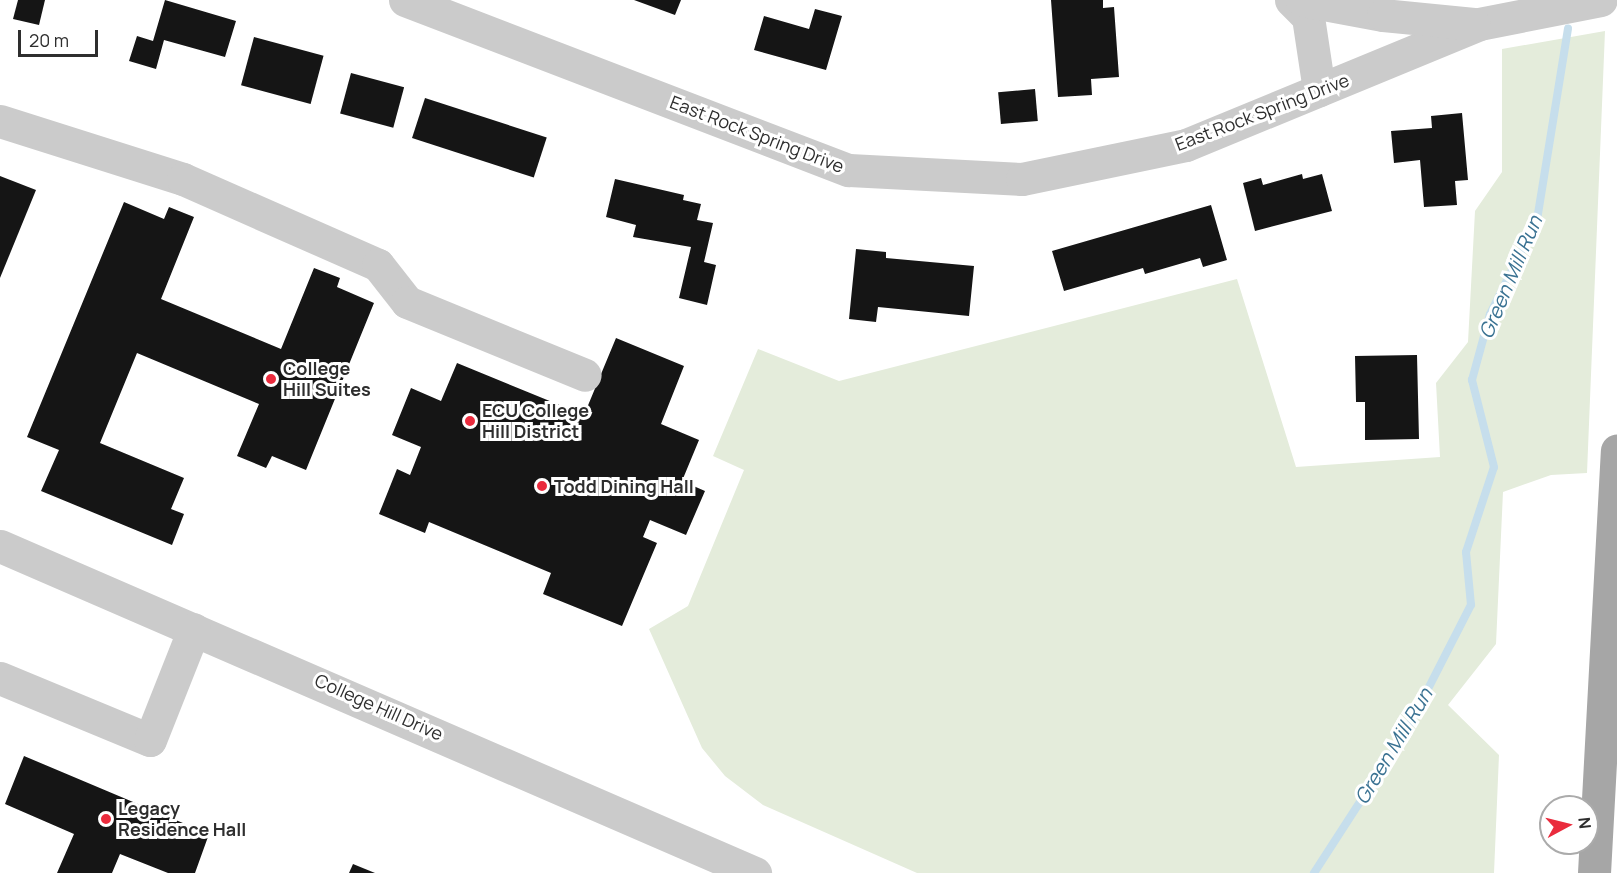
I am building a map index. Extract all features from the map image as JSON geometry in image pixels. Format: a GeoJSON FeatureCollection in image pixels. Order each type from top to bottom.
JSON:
{"type":"FeatureCollection","features":[{"type":"Feature","properties":{"kind":"main road"},"geometry":{"type":"LineString","coordinates":[[1594,873],[1617,451]]}},
{"type":"Feature","properties":{"kind":"street","name":"East Rock Spring Drive"},"geometry":{"type":"LineString","coordinates":[[405,0],[849,170],[1022,179],[1186,145],[1479,24],[1601,0]]}},
{"type":"Feature","properties":{"kind":"street"},"geometry":{"type":"LineString","coordinates":[[1292,0],[1308,17],[1319,90]]}},
{"type":"Feature","properties":{"kind":"street"},"geometry":{"type":"LineString","coordinates":[[1302,0],[1383,15],[1479,24]]}},
{"type":"Feature","properties":{"kind":"street"},"geometry":{"type":"LineString","coordinates":[[0,122],[194,184],[378,265],[407,302],[585,375]]}},
{"type":"Feature","properties":{"kind":"street","name":"College Hill Drive"},"geometry":{"type":"LineString","coordinates":[[0,546],[755,873]]}},
{"type":"Feature","properties":{"kind":"street"},"geometry":{"type":"LineString","coordinates":[[2,686],[150,740],[194,629]]}},
{"type":"Feature","properties":{"kind":"green space"},"geometry":{"type":"Polygon","coordinates":[[[1605,31],[1587,473],[1551,475],[1503,492],[1496,644],[1448,705],[1499,755],[1494,873],[917,873],[763,805],[725,776],[702,748],[649,629],[688,606],[744,470],[713,456],[758,349],[839,381],[1237,279],[1296,467],[1440,457],[1436,383],[1468,342],[1475,211],[1502,172],[1502,49],[1605,31]]]}},
{"type":"Feature","properties":{"kind":"building"},"geometry":{"type":"Polygon","coordinates":[[[18,0],[45,0],[39,25],[13,19],[18,0]]]}},
{"type":"Feature","properties":{"kind":"building"},"geometry":{"type":"Polygon","coordinates":[[[165,0],[236,21],[225,57],[164,40],[156,69],[129,61],[137,36],[153,41],[165,0]]]}},
{"type":"Feature","properties":{"kind":"building"},"geometry":{"type":"Polygon","coordinates":[[[634,0],[681,0],[675,15],[634,0]]]}},
{"type":"Feature","properties":{"kind":"building"},"geometry":{"type":"Polygon","coordinates":[[[1051,0],[1103,0],[1103,8],[1114,7],[1119,77],[1091,79],[1092,95],[1058,97],[1051,0]]]}},
{"type":"Feature","properties":{"kind":"building"},"geometry":{"type":"Polygon","coordinates":[[[815,9],[842,16],[826,70],[754,50],[764,16],[809,29],[815,9]]]}},
{"type":"Feature","properties":{"kind":"building"},"geometry":{"type":"Polygon","coordinates":[[[254,37],[324,56],[311,104],[241,85],[254,37]]]}},
{"type":"Feature","properties":{"kind":"building"},"geometry":{"type":"Polygon","coordinates":[[[351,73],[404,87],[393,128],[340,114],[351,73]]]}},
{"type":"Feature","properties":{"kind":"building"},"geometry":{"type":"Polygon","coordinates":[[[1035,89],[1038,121],[1001,124],[998,92],[1035,89]]]}},
{"type":"Feature","properties":{"kind":"building"},"geometry":{"type":"Polygon","coordinates":[[[425,98],[547,138],[534,177],[412,138],[425,98]]]}},
{"type":"Feature","properties":{"kind":"building"},"geometry":{"type":"Polygon","coordinates":[[[1462,113],[1468,180],[1455,181],[1457,205],[1424,207],[1420,160],[1394,163],[1391,131],[1432,128],[1431,116],[1462,113]]]}},
{"type":"Feature","properties":{"kind":"building"},"geometry":{"type":"Polygon","coordinates":[[[1302,174],[1303,179],[1322,174],[1332,211],[1255,231],[1243,183],[1261,178],[1263,185],[1302,174]]]}},
{"type":"Feature","properties":{"kind":"building"},"geometry":{"type":"Polygon","coordinates":[[[0,176],[36,190],[0,278],[0,176]]]}},
{"type":"Feature","properties":{"kind":"building"},"geometry":{"type":"Polygon","coordinates":[[[615,179],[684,195],[683,200],[701,204],[697,220],[713,223],[704,262],[716,265],[707,305],[679,298],[691,247],[633,237],[636,225],[606,217],[615,179]]]}},
{"type":"Feature","properties":{"kind":"building","name":"College Hill Suites"},"geometry":{"type":"Polygon","coordinates":[[[124,202],[164,219],[169,207],[194,217],[161,299],[281,349],[314,268],[340,278],[337,287],[374,303],[306,470],[272,456],[266,468],[237,456],[259,404],[137,353],[100,443],[184,478],[171,509],[184,514],[172,545],[41,491],[59,450],[27,437],[124,202]]]}},
{"type":"Feature","properties":{"kind":"building"},"geometry":{"type":"Polygon","coordinates":[[[1211,205],[1227,260],[1203,267],[1200,258],[1145,274],[1143,268],[1064,291],[1052,251],[1211,205]]]}},
{"type":"Feature","properties":{"kind":"building"},"geometry":{"type":"Polygon","coordinates":[[[856,249],[886,252],[886,258],[974,266],[969,316],[878,307],[876,322],[849,319],[856,249]]]}},
{"type":"Feature","properties":{"kind":"building","name":"Todd Dining Hall"},"geometry":{"type":"Polygon","coordinates":[[[616,338],[684,366],[661,424],[699,440],[682,481],[705,491],[686,535],[650,520],[643,537],[657,543],[622,626],[543,594],[551,573],[429,522],[425,533],[379,514],[397,469],[410,475],[421,447],[392,435],[411,388],[441,401],[457,363],[584,415],[616,338]]]}},
{"type":"Feature","properties":{"kind":"building"},"geometry":{"type":"Polygon","coordinates":[[[1417,355],[1419,439],[1365,440],[1365,402],[1356,402],[1355,356],[1417,355]]]}},
{"type":"Feature","properties":{"kind":"building","name":"Legacy Residence Hall"},"geometry":{"type":"Polygon","coordinates":[[[24,756],[209,834],[195,873],[168,873],[120,854],[112,873],[57,873],[74,834],[5,804],[24,756]]]}},
{"type":"Feature","properties":{"kind":"building"},"geometry":{"type":"Polygon","coordinates":[[[353,864],[375,873],[349,873],[353,864]]]}},
{"type":"Feature","properties":{"kind":"waterway","name":"Green Mill Run"},"geometry":{"type":"LineString","coordinates":[[1314,873],[1409,726],[1471,605],[1466,552],[1494,467],[1472,380],[1490,314],[1537,220],[1568,28]]}},
{"type":"Feature","properties":{"kind":"place","name":"College Hill Suites"},"geometry":{"type":"Point","coordinates":[271,379]}},
{"type":"Feature","properties":{"kind":"place","name":"ECU College Hill District"},"geometry":{"type":"Point","coordinates":[470,421]}},
{"type":"Feature","properties":{"kind":"place","name":"Todd Dining Hall"},"geometry":{"type":"Point","coordinates":[542,486]}},
{"type":"Feature","properties":{"kind":"place","name":"Legacy Residence Hall"},"geometry":{"type":"Point","coordinates":[106,819]}}]}
